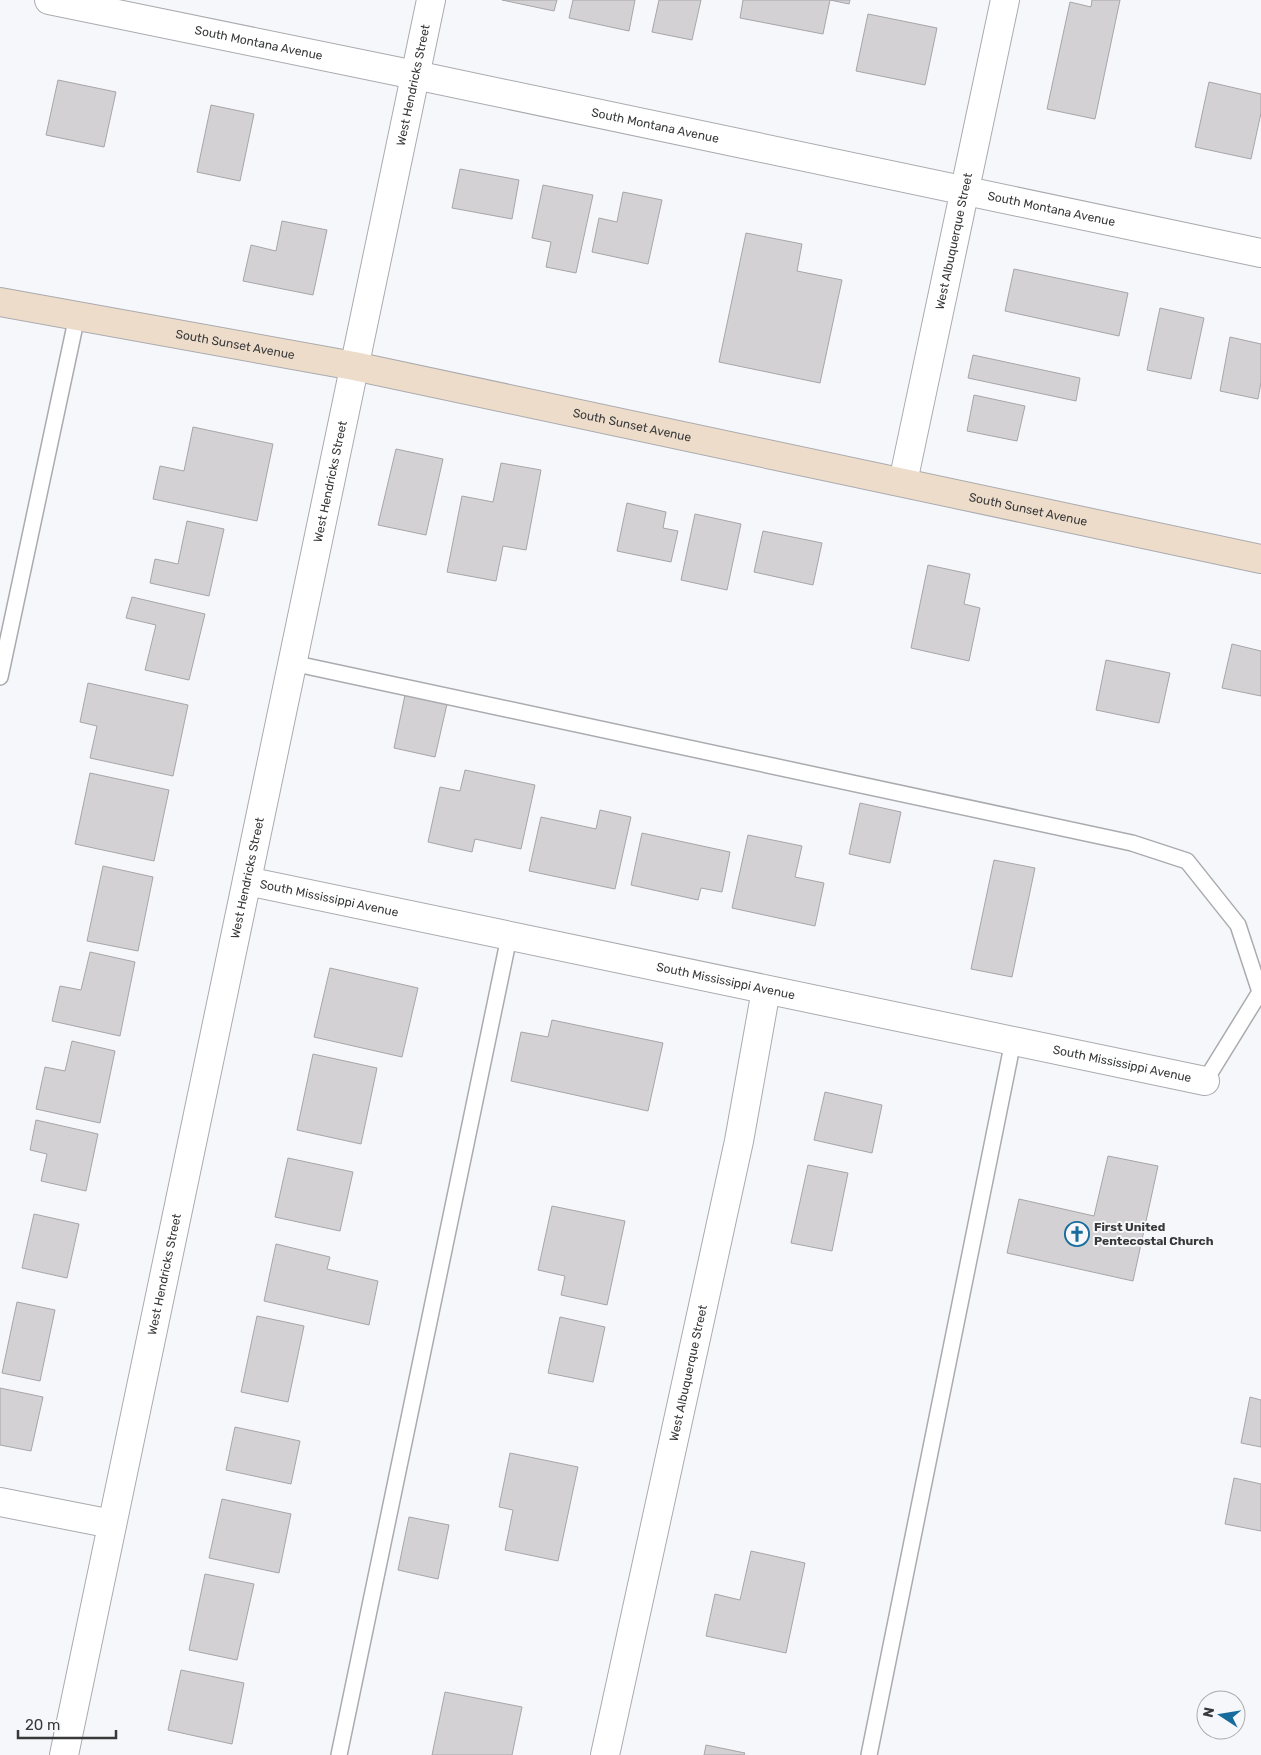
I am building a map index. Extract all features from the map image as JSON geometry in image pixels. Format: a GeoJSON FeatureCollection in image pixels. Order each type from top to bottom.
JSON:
{"type":"FeatureCollection","features":[{"type":"Feature","properties":{"kind":"main road","name":"South Sunset Avenue"},"geometry":{"type":"LineString","coordinates":[[0,302],[354,366],[1261,559]]}},
{"type":"Feature","properties":{"kind":"street","name":"South Montana Avenue"},"geometry":{"type":"LineString","coordinates":[[49,0],[1261,253]]}},
{"type":"Feature","properties":{"kind":"street","name":"West Hendricks Street"},"geometry":{"type":"LineString","coordinates":[[64,1755],[431,0]]}},
{"type":"Feature","properties":{"kind":"street","name":"West Albuquerque Street"},"geometry":{"type":"LineString","coordinates":[[903,482],[1005,0]]}},
{"type":"Feature","properties":{"kind":"street","name":"South Mississippi Avenue"},"geometry":{"type":"LineString","coordinates":[[247,881],[1205,1081]]}},
{"type":"Feature","properties":{"kind":"street","name":"West Albuquerque Street"},"geometry":{"type":"LineString","coordinates":[[605,1755],[739,1141],[766,990]]}},
{"type":"Feature","properties":{"kind":"street"},"geometry":{"type":"LineString","coordinates":[[0,1502],[112,1524]]}},
{"type":"Feature","properties":{"kind":"lane"},"geometry":{"type":"LineString","coordinates":[[0,677],[77,316]]}},
{"type":"Feature","properties":{"kind":"lane"},"geometry":{"type":"LineString","coordinates":[[292,663],[1132,842],[1187,861],[1238,925],[1260,992],[1205,1081]]}},
{"type":"Feature","properties":{"kind":"lane"},"geometry":{"type":"LineString","coordinates":[[339,1755],[509,937]]}},
{"type":"Feature","properties":{"kind":"lane"},"geometry":{"type":"LineString","coordinates":[[869,1755],[1012,1041]]}},
{"type":"Feature","properties":{"kind":"building"},"geometry":{"type":"Polygon","coordinates":[[[502,0],[557,0],[554,11],[502,0]]]}},
{"type":"Feature","properties":{"kind":"building"},"geometry":{"type":"Polygon","coordinates":[[[573,0],[635,0],[629,31],[569,18],[573,0]]]}},
{"type":"Feature","properties":{"kind":"building"},"geometry":{"type":"Polygon","coordinates":[[[659,0],[701,0],[692,40],[652,32],[659,0]]]}},
{"type":"Feature","properties":{"kind":"building"},"geometry":{"type":"Polygon","coordinates":[[[743,0],[830,0],[823,34],[740,18],[743,0]]]}},
{"type":"Feature","properties":{"kind":"building"},"geometry":{"type":"Polygon","coordinates":[[[830,0],[850,0],[849,4],[830,0]]]}},
{"type":"Feature","properties":{"kind":"building"},"geometry":{"type":"Polygon","coordinates":[[[1092,0],[1120,0],[1095,119],[1047,109],[1070,2],[1091,7],[1092,0]]]}},
{"type":"Feature","properties":{"kind":"building"},"geometry":{"type":"Polygon","coordinates":[[[868,14],[937,28],[925,85],[856,71],[868,14]]]}},
{"type":"Feature","properties":{"kind":"building"},"geometry":{"type":"Polygon","coordinates":[[[58,80],[116,92],[104,147],[46,135],[58,80]]]}},
{"type":"Feature","properties":{"kind":"building"},"geometry":{"type":"Polygon","coordinates":[[[1209,82],[1261,94],[1261,113],[1251,159],[1195,147],[1209,82]]]}},
{"type":"Feature","properties":{"kind":"building"},"geometry":{"type":"Polygon","coordinates":[[[211,105],[254,114],[240,181],[197,172],[211,105]]]}},
{"type":"Feature","properties":{"kind":"building"},"geometry":{"type":"Polygon","coordinates":[[[460,169],[519,180],[512,219],[452,208],[460,169]]]}},
{"type":"Feature","properties":{"kind":"building"},"geometry":{"type":"Polygon","coordinates":[[[543,185],[593,195],[576,273],[546,267],[551,242],[532,238],[543,185]]]}},
{"type":"Feature","properties":{"kind":"building"},"geometry":{"type":"Polygon","coordinates":[[[623,192],[662,200],[648,264],[592,252],[599,218],[617,222],[623,192]]]}},
{"type":"Feature","properties":{"kind":"building"},"geometry":{"type":"Polygon","coordinates":[[[282,221],[327,230],[313,295],[243,281],[251,245],[276,251],[282,221]]]}},
{"type":"Feature","properties":{"kind":"building"},"geometry":{"type":"Polygon","coordinates":[[[746,233],[802,244],[797,271],[842,280],[820,383],[719,362],[746,233]]]}},
{"type":"Feature","properties":{"kind":"building"},"geometry":{"type":"Polygon","coordinates":[[[1014,269],[1128,293],[1119,336],[1005,311],[1014,269]]]}},
{"type":"Feature","properties":{"kind":"building"},"geometry":{"type":"Polygon","coordinates":[[[1160,308],[1204,318],[1191,379],[1147,370],[1160,308]]]}},
{"type":"Feature","properties":{"kind":"building"},"geometry":{"type":"Polygon","coordinates":[[[1230,337],[1261,344],[1261,382],[1258,399],[1220,391],[1230,337]]]}},
{"type":"Feature","properties":{"kind":"building"},"geometry":{"type":"Polygon","coordinates":[[[973,355],[1080,378],[1076,401],[968,378],[973,355]]]}},
{"type":"Feature","properties":{"kind":"building"},"geometry":{"type":"Polygon","coordinates":[[[974,395],[1025,406],[1017,441],[967,431],[974,395]]]}},
{"type":"Feature","properties":{"kind":"building"},"geometry":{"type":"Polygon","coordinates":[[[193,427],[273,444],[257,521],[153,499],[160,466],[184,471],[193,427]]]}},
{"type":"Feature","properties":{"kind":"building"},"geometry":{"type":"Polygon","coordinates":[[[396,449],[443,459],[426,535],[378,525],[396,449]]]}},
{"type":"Feature","properties":{"kind":"building"},"geometry":{"type":"Polygon","coordinates":[[[501,463],[541,470],[526,550],[503,546],[496,581],[447,572],[462,496],[493,502],[501,463]]]}},
{"type":"Feature","properties":{"kind":"building"},"geometry":{"type":"Polygon","coordinates":[[[627,503],[666,512],[663,528],[678,531],[671,562],[617,551],[627,503]]]}},
{"type":"Feature","properties":{"kind":"building"},"geometry":{"type":"Polygon","coordinates":[[[695,514],[741,524],[727,590],[681,580],[695,514]]]}},
{"type":"Feature","properties":{"kind":"building"},"geometry":{"type":"Polygon","coordinates":[[[187,521],[224,529],[209,596],[150,583],[155,559],[178,564],[187,521]]]}},
{"type":"Feature","properties":{"kind":"building"},"geometry":{"type":"Polygon","coordinates":[[[763,531],[822,543],[813,585],[754,572],[763,531]]]}},
{"type":"Feature","properties":{"kind":"building"},"geometry":{"type":"Polygon","coordinates":[[[928,565],[970,574],[964,604],[980,608],[969,661],[911,648],[928,565]]]}},
{"type":"Feature","properties":{"kind":"building"},"geometry":{"type":"Polygon","coordinates":[[[132,597],[205,614],[189,680],[145,670],[156,625],[126,618],[132,597]]]}},
{"type":"Feature","properties":{"kind":"building"},"geometry":{"type":"Polygon","coordinates":[[[1232,644],[1261,651],[1261,696],[1222,688],[1232,644]]]}},
{"type":"Feature","properties":{"kind":"building"},"geometry":{"type":"Polygon","coordinates":[[[1106,660],[1170,673],[1159,723],[1096,710],[1106,660]]]}},
{"type":"Feature","properties":{"kind":"building"},"geometry":{"type":"Polygon","coordinates":[[[88,683],[188,705],[173,776],[90,758],[97,726],[80,722],[88,683]]]}},
{"type":"Feature","properties":{"kind":"building"},"geometry":{"type":"Polygon","coordinates":[[[405,695],[447,704],[435,757],[394,748],[405,695]]]}},
{"type":"Feature","properties":{"kind":"building"},"geometry":{"type":"Polygon","coordinates":[[[465,770],[535,785],[521,849],[475,839],[472,852],[428,842],[440,787],[460,791],[465,770]]]}},
{"type":"Feature","properties":{"kind":"building"},"geometry":{"type":"Polygon","coordinates":[[[90,773],[169,790],[154,861],[75,844],[90,773]]]}},
{"type":"Feature","properties":{"kind":"building"},"geometry":{"type":"Polygon","coordinates":[[[860,803],[901,812],[890,863],[849,854],[860,803]]]}},
{"type":"Feature","properties":{"kind":"building"},"geometry":{"type":"Polygon","coordinates":[[[600,810],[631,817],[615,889],[529,871],[541,817],[596,829],[600,810]]]}},
{"type":"Feature","properties":{"kind":"building"},"geometry":{"type":"Polygon","coordinates":[[[642,833],[730,852],[722,892],[701,888],[698,900],[631,885],[642,833]]]}},
{"type":"Feature","properties":{"kind":"building"},"geometry":{"type":"Polygon","coordinates":[[[748,835],[802,846],[795,877],[824,883],[815,926],[732,908],[748,835]]]}},
{"type":"Feature","properties":{"kind":"building"},"geometry":{"type":"Polygon","coordinates":[[[994,860],[1035,868],[1012,977],[971,969],[994,860]]]}},
{"type":"Feature","properties":{"kind":"building"},"geometry":{"type":"Polygon","coordinates":[[[103,866],[153,877],[138,951],[87,941],[103,866]]]}},
{"type":"Feature","properties":{"kind":"building"},"geometry":{"type":"Polygon","coordinates":[[[90,952],[135,962],[120,1036],[52,1021],[60,986],[81,990],[90,952]]]}},
{"type":"Feature","properties":{"kind":"building"},"geometry":{"type":"Polygon","coordinates":[[[330,968],[418,988],[402,1057],[314,1037],[330,968]]]}},
{"type":"Feature","properties":{"kind":"building"},"geometry":{"type":"Polygon","coordinates":[[[552,1020],[663,1043],[648,1111],[511,1081],[521,1032],[548,1037],[552,1020]]]}},
{"type":"Feature","properties":{"kind":"building"},"geometry":{"type":"Polygon","coordinates":[[[72,1041],[115,1051],[100,1123],[36,1109],[45,1067],[65,1071],[72,1041]]]}},
{"type":"Feature","properties":{"kind":"building"},"geometry":{"type":"Polygon","coordinates":[[[313,1054],[377,1068],[361,1144],[297,1130],[313,1054]]]}},
{"type":"Feature","properties":{"kind":"building"},"geometry":{"type":"Polygon","coordinates":[[[825,1092],[882,1105],[872,1153],[814,1140],[825,1092]]]}},
{"type":"Feature","properties":{"kind":"building"},"geometry":{"type":"Polygon","coordinates":[[[36,1120],[98,1134],[86,1191],[41,1181],[47,1154],[30,1150],[36,1120]]]}},
{"type":"Feature","properties":{"kind":"building","name":"First United Pentecostal Church"},"geometry":{"type":"Polygon","coordinates":[[[1108,1156],[1158,1166],[1133,1281],[1007,1253],[1019,1199],[1094,1216],[1108,1156]]]}},
{"type":"Feature","properties":{"kind":"building"},"geometry":{"type":"Polygon","coordinates":[[[288,1158],[353,1172],[340,1231],[275,1217],[288,1158]]]}},
{"type":"Feature","properties":{"kind":"building"},"geometry":{"type":"Polygon","coordinates":[[[808,1165],[848,1173],[832,1251],[791,1243],[808,1165]]]}},
{"type":"Feature","properties":{"kind":"building"},"geometry":{"type":"Polygon","coordinates":[[[552,1206],[625,1221],[607,1305],[561,1295],[565,1276],[538,1270],[552,1206]]]}},
{"type":"Feature","properties":{"kind":"building"},"geometry":{"type":"Polygon","coordinates":[[[34,1214],[79,1224],[67,1278],[22,1268],[34,1214]]]}},
{"type":"Feature","properties":{"kind":"building"},"geometry":{"type":"Polygon","coordinates":[[[276,1244],[330,1257],[327,1269],[378,1281],[369,1325],[264,1301],[276,1244]]]}},
{"type":"Feature","properties":{"kind":"building"},"geometry":{"type":"Polygon","coordinates":[[[17,1302],[55,1310],[40,1381],[2,1373],[17,1302]]]}},
{"type":"Feature","properties":{"kind":"building"},"geometry":{"type":"Polygon","coordinates":[[[257,1316],[304,1326],[288,1402],[241,1392],[257,1316]]]}},
{"type":"Feature","properties":{"kind":"building"},"geometry":{"type":"Polygon","coordinates":[[[560,1317],[605,1327],[593,1382],[548,1373],[560,1317]]]}},
{"type":"Feature","properties":{"kind":"building"},"geometry":{"type":"Polygon","coordinates":[[[0,1388],[43,1397],[31,1451],[0,1445],[0,1388]]]}},
{"type":"Feature","properties":{"kind":"building"},"geometry":{"type":"Polygon","coordinates":[[[1250,1397],[1261,1400],[1261,1447],[1241,1443],[1250,1397]]]}},
{"type":"Feature","properties":{"kind":"building"},"geometry":{"type":"Polygon","coordinates":[[[235,1427],[300,1441],[291,1484],[226,1470],[235,1427]]]}},
{"type":"Feature","properties":{"kind":"building"},"geometry":{"type":"Polygon","coordinates":[[[510,1453],[578,1467],[558,1561],[505,1550],[513,1510],[499,1507],[510,1453]]]}},
{"type":"Feature","properties":{"kind":"building"},"geometry":{"type":"Polygon","coordinates":[[[1234,1478],[1261,1484],[1261,1531],[1225,1524],[1234,1478]]]}},
{"type":"Feature","properties":{"kind":"building"},"geometry":{"type":"Polygon","coordinates":[[[222,1499],[291,1514],[279,1573],[209,1558],[222,1499]]]}},
{"type":"Feature","properties":{"kind":"building"},"geometry":{"type":"Polygon","coordinates":[[[409,1517],[449,1525],[438,1579],[398,1570],[409,1517]]]}},
{"type":"Feature","properties":{"kind":"building"},"geometry":{"type":"Polygon","coordinates":[[[751,1551],[805,1563],[786,1653],[706,1636],[715,1594],[740,1600],[751,1551]]]}},
{"type":"Feature","properties":{"kind":"building"},"geometry":{"type":"Polygon","coordinates":[[[205,1574],[254,1584],[237,1660],[189,1650],[205,1574]]]}},
{"type":"Feature","properties":{"kind":"building"},"geometry":{"type":"Polygon","coordinates":[[[181,1670],[244,1683],[232,1744],[168,1730],[181,1670]]]}},
{"type":"Feature","properties":{"kind":"building"},"geometry":{"type":"Polygon","coordinates":[[[445,1692],[522,1707],[512,1755],[432,1755],[445,1692]]]}},
{"type":"Feature","properties":{"kind":"building"},"geometry":{"type":"Polygon","coordinates":[[[706,1745],[745,1753],[744,1755],[704,1755],[706,1745]]]}},
{"type":"Feature","properties":{"kind":"place","name":"First United Pentecostal Church"},"geometry":{"type":"Point","coordinates":[1077,1234]}}]}
